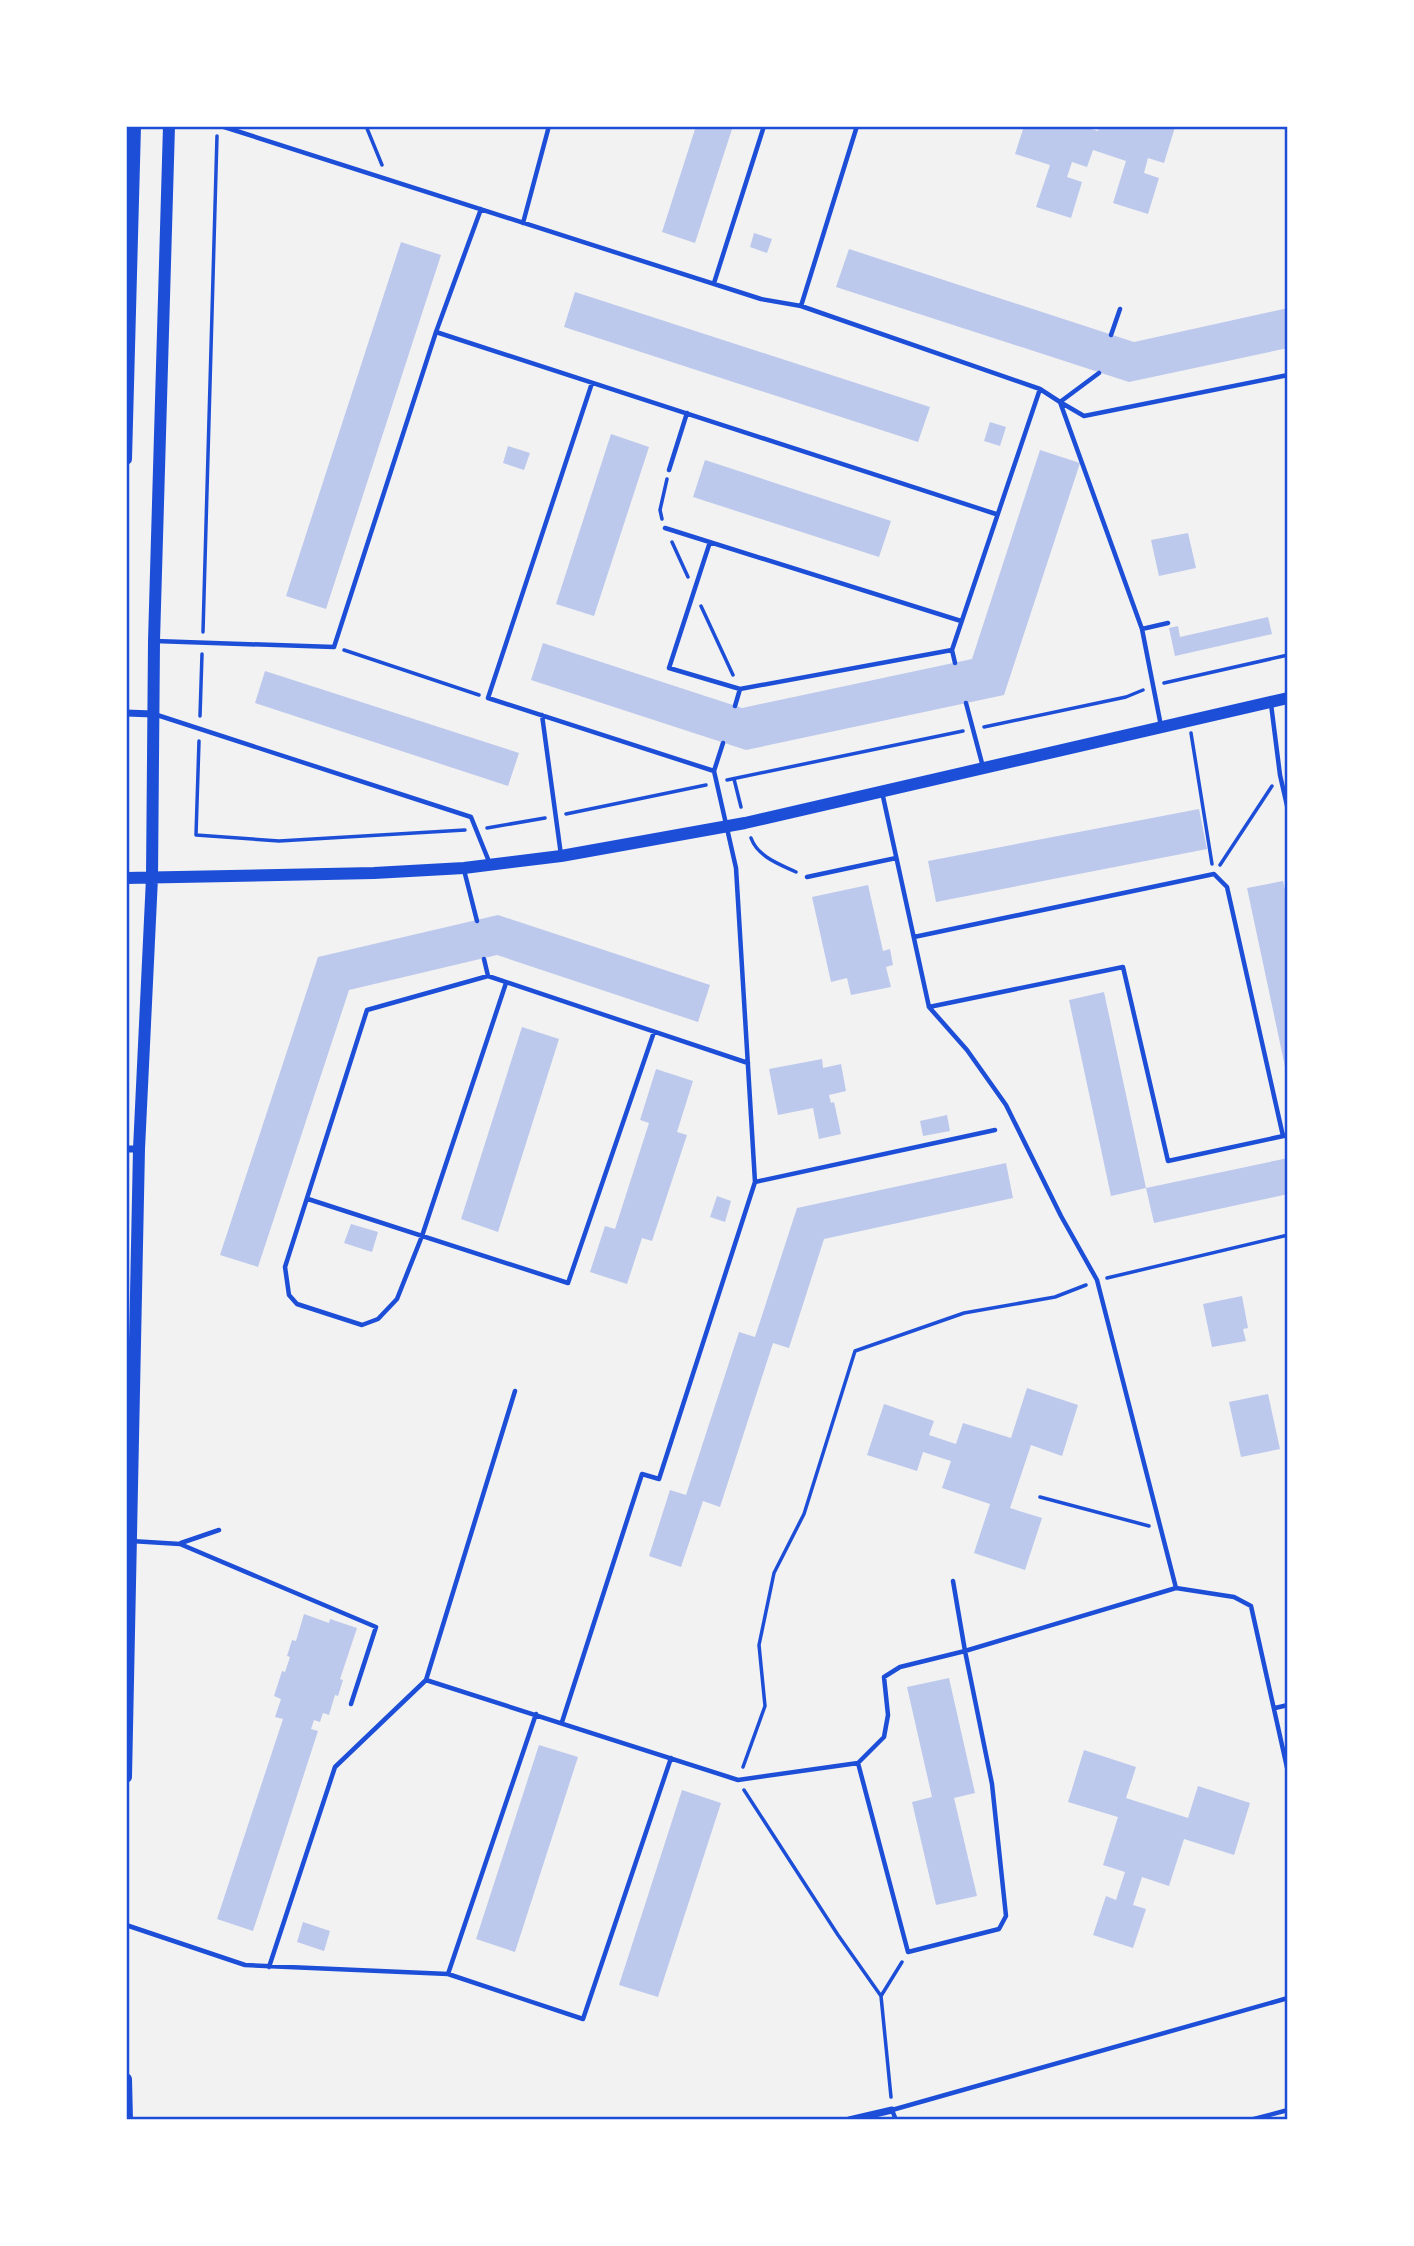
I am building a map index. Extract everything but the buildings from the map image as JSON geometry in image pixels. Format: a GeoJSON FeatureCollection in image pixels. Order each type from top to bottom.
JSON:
{"type":"FeatureCollection","features":[{"type":"Feature","properties":{"kind":"street"},"geometry":{"type":"LineString","coordinates":[[126,459],[135,126]]}},
{"type":"Feature","properties":{"kind":"street"},"geometry":{"type":"LineString","coordinates":[[126,1777],[131,1541],[132,1149],[152,878],[154,641],[169,126]]}},
{"type":"Feature","properties":{"kind":"street"},"geometry":{"type":"LineString","coordinates":[[126,878],[374,873],[464,868],[561,856],[745,823],[1288,698]]}},
{"type":"Feature","properties":{"kind":"street"},"geometry":{"type":"LineString","coordinates":[[126,713],[153,714]]}},
{"type":"Feature","properties":{"kind":"street"},"geometry":{"type":"LineString","coordinates":[[126,2078],[127,2120]]}},
{"type":"Feature","properties":{"kind":"street"},"geometry":{"type":"LineString","coordinates":[[849,2120],[892,2110]]}},
{"type":"Feature","properties":{"kind":"lane"},"geometry":{"type":"LineString","coordinates":[[219,126],[761,299],[801,306],[1040,389],[1084,416],[1288,375]]}},
{"type":"Feature","properties":{"kind":"lane"},"geometry":{"type":"LineString","coordinates":[[523,223],[549,126]]}},
{"type":"Feature","properties":{"kind":"lane"},"geometry":{"type":"LineString","coordinates":[[714,283],[764,126]]}},
{"type":"Feature","properties":{"kind":"lane"},"geometry":{"type":"LineString","coordinates":[[801,306],[857,126]]}},
{"type":"Feature","properties":{"kind":"lane"},"geometry":{"type":"LineString","coordinates":[[154,641],[334,647],[436,332],[481,209]]}},
{"type":"Feature","properties":{"kind":"lane"},"geometry":{"type":"LineString","coordinates":[[1111,335],[1120,309]]}},
{"type":"Feature","properties":{"kind":"lane"},"geometry":{"type":"LineString","coordinates":[[436,332],[996,514]]}},
{"type":"Feature","properties":{"kind":"lane"},"geometry":{"type":"LineString","coordinates":[[1060,402],[1099,373]]}},
{"type":"Feature","properties":{"kind":"lane"},"geometry":{"type":"LineString","coordinates":[[592,383],[488,698],[714,771]]}},
{"type":"Feature","properties":{"kind":"lane"},"geometry":{"type":"LineString","coordinates":[[955,663],[952,650],[1040,389]]}},
{"type":"Feature","properties":{"kind":"lane"},"geometry":{"type":"LineString","coordinates":[[1060,402],[1142,629],[1161,727]]}},
{"type":"Feature","properties":{"kind":"lane"},"geometry":{"type":"LineString","coordinates":[[669,470],[687,413]]}},
{"type":"Feature","properties":{"kind":"lane"},"geometry":{"type":"LineString","coordinates":[[665,528],[961,621]]}},
{"type":"Feature","properties":{"kind":"lane"},"geometry":{"type":"LineString","coordinates":[[710,542],[669,668],[740,690],[952,650]]}},
{"type":"Feature","properties":{"kind":"lane"},"geometry":{"type":"LineString","coordinates":[[1142,629],[1168,622]]}},
{"type":"Feature","properties":{"kind":"lane"},"geometry":{"type":"LineString","coordinates":[[735,706],[740,690]]}},
{"type":"Feature","properties":{"kind":"lane"},"geometry":{"type":"LineString","coordinates":[[1271,702],[1280,775],[1288,810]]}},
{"type":"Feature","properties":{"kind":"lane"},"geometry":{"type":"LineString","coordinates":[[966,703],[984,768]]}},
{"type":"Feature","properties":{"kind":"lane"},"geometry":{"type":"LineString","coordinates":[[153,714],[471,817],[490,865]]}},
{"type":"Feature","properties":{"kind":"lane"},"geometry":{"type":"LineString","coordinates":[[542,715],[561,856]]}},
{"type":"Feature","properties":{"kind":"lane"},"geometry":{"type":"LineString","coordinates":[[562,1722],[642,1474],[659,1479],[755,1182],[736,868],[714,771],[723,743]]}},
{"type":"Feature","properties":{"kind":"lane"},"geometry":{"type":"LineString","coordinates":[[882,791],[929,1007],[967,1050],[1006,1105],[1061,1216],[1097,1280],[1176,1588]]}},
{"type":"Feature","properties":{"kind":"lane"},"geometry":{"type":"LineString","coordinates":[[807,877],[896,858]]}},
{"type":"Feature","properties":{"kind":"lane"},"geometry":{"type":"LineString","coordinates":[[464,868],[477,920]]}},
{"type":"Feature","properties":{"kind":"lane"},"geometry":{"type":"LineString","coordinates":[[914,937],[1214,874],[1227,887],[1285,1135],[1168,1161],[1123,967],[929,1007]]}},
{"type":"Feature","properties":{"kind":"lane"},"geometry":{"type":"LineString","coordinates":[[484,959],[488,976]]}},
{"type":"Feature","properties":{"kind":"lane"},"geometry":{"type":"LineString","coordinates":[[506,983],[422,1236],[397,1299],[378,1319],[362,1325],[297,1304],[289,1295],[285,1267],[367,1010],[488,976],[748,1063]]}},
{"type":"Feature","properties":{"kind":"lane"},"geometry":{"type":"LineString","coordinates":[[308,1199],[568,1283],[654,1032]]}},
{"type":"Feature","properties":{"kind":"lane"},"geometry":{"type":"LineString","coordinates":[[755,1182],[995,1130]]}},
{"type":"Feature","properties":{"kind":"lane"},"geometry":{"type":"LineString","coordinates":[[268,1967],[335,1767],[426,1680],[515,1391]]}},
{"type":"Feature","properties":{"kind":"lane"},"geometry":{"type":"LineString","coordinates":[[180,1544],[219,1530]]}},
{"type":"Feature","properties":{"kind":"lane"},"geometry":{"type":"LineString","coordinates":[[131,1541],[180,1544],[376,1627],[351,1704]]}},
{"type":"Feature","properties":{"kind":"lane"},"geometry":{"type":"LineString","coordinates":[[858,1763],[908,1952],[999,1928],[1006,1916],[992,1784],[953,1581]]}},
{"type":"Feature","properties":{"kind":"lane"},"geometry":{"type":"LineString","coordinates":[[426,1680],[738,1780],[858,1763],[884,1737],[888,1715],[884,1676],[900,1667],[965,1651],[1176,1588],[1234,1597],[1251,1606],[1288,1772]]}},
{"type":"Feature","properties":{"kind":"lane"},"geometry":{"type":"LineString","coordinates":[[1275,1708],[1288,1705]]}},
{"type":"Feature","properties":{"kind":"lane"},"geometry":{"type":"LineString","coordinates":[[448,1974],[536,1714]]}},
{"type":"Feature","properties":{"kind":"lane"},"geometry":{"type":"LineString","coordinates":[[126,1926],[245,1965],[448,1974],[583,2019],[671,1758]]}},
{"type":"Feature","properties":{"kind":"lane"},"geometry":{"type":"LineString","coordinates":[[896,2120],[892,2110],[1288,1998]]}},
{"type":"Feature","properties":{"kind":"lane"},"geometry":{"type":"LineString","coordinates":[[1250,2120],[1288,2110]]}},
{"type":"Feature","properties":{"kind":"path"},"geometry":{"type":"LineString","coordinates":[[219,126],[196,835],[279,841],[509,826],[1126,697],[1153,685],[1288,655]]}},
{"type":"Feature","properties":{"kind":"path"},"geometry":{"type":"LineString","coordinates":[[366,126],[389,180]]}},
{"type":"Feature","properties":{"kind":"path"},"geometry":{"type":"LineString","coordinates":[[334,647],[488,698]]}},
{"type":"Feature","properties":{"kind":"path"},"geometry":{"type":"LineString","coordinates":[[1189,721],[1214,874]]}},
{"type":"Feature","properties":{"kind":"path"},"geometry":{"type":"LineString","coordinates":[[1214,874],[1280,775]]}},
{"type":"Feature","properties":{"kind":"path"},"geometry":{"type":"LineString","coordinates":[[734,779],[745,823],[754,845],[770,859],[807,877]]}},
{"type":"Feature","properties":{"kind":"path"},"geometry":{"type":"LineString","coordinates":[[892,2110],[881,1996],[838,1936],[738,1780],[765,1706],[759,1645],[774,1573],[804,1514],[855,1351],[964,1313],[1055,1297],[1097,1280],[1288,1235]]}},
{"type":"Feature","properties":{"kind":"path"},"geometry":{"type":"LineString","coordinates":[[1040,1497],[1161,1530]]}},
{"type":"Feature","properties":{"kind":"path"},"geometry":{"type":"LineString","coordinates":[[881,1996],[908,1952]]}}]}
